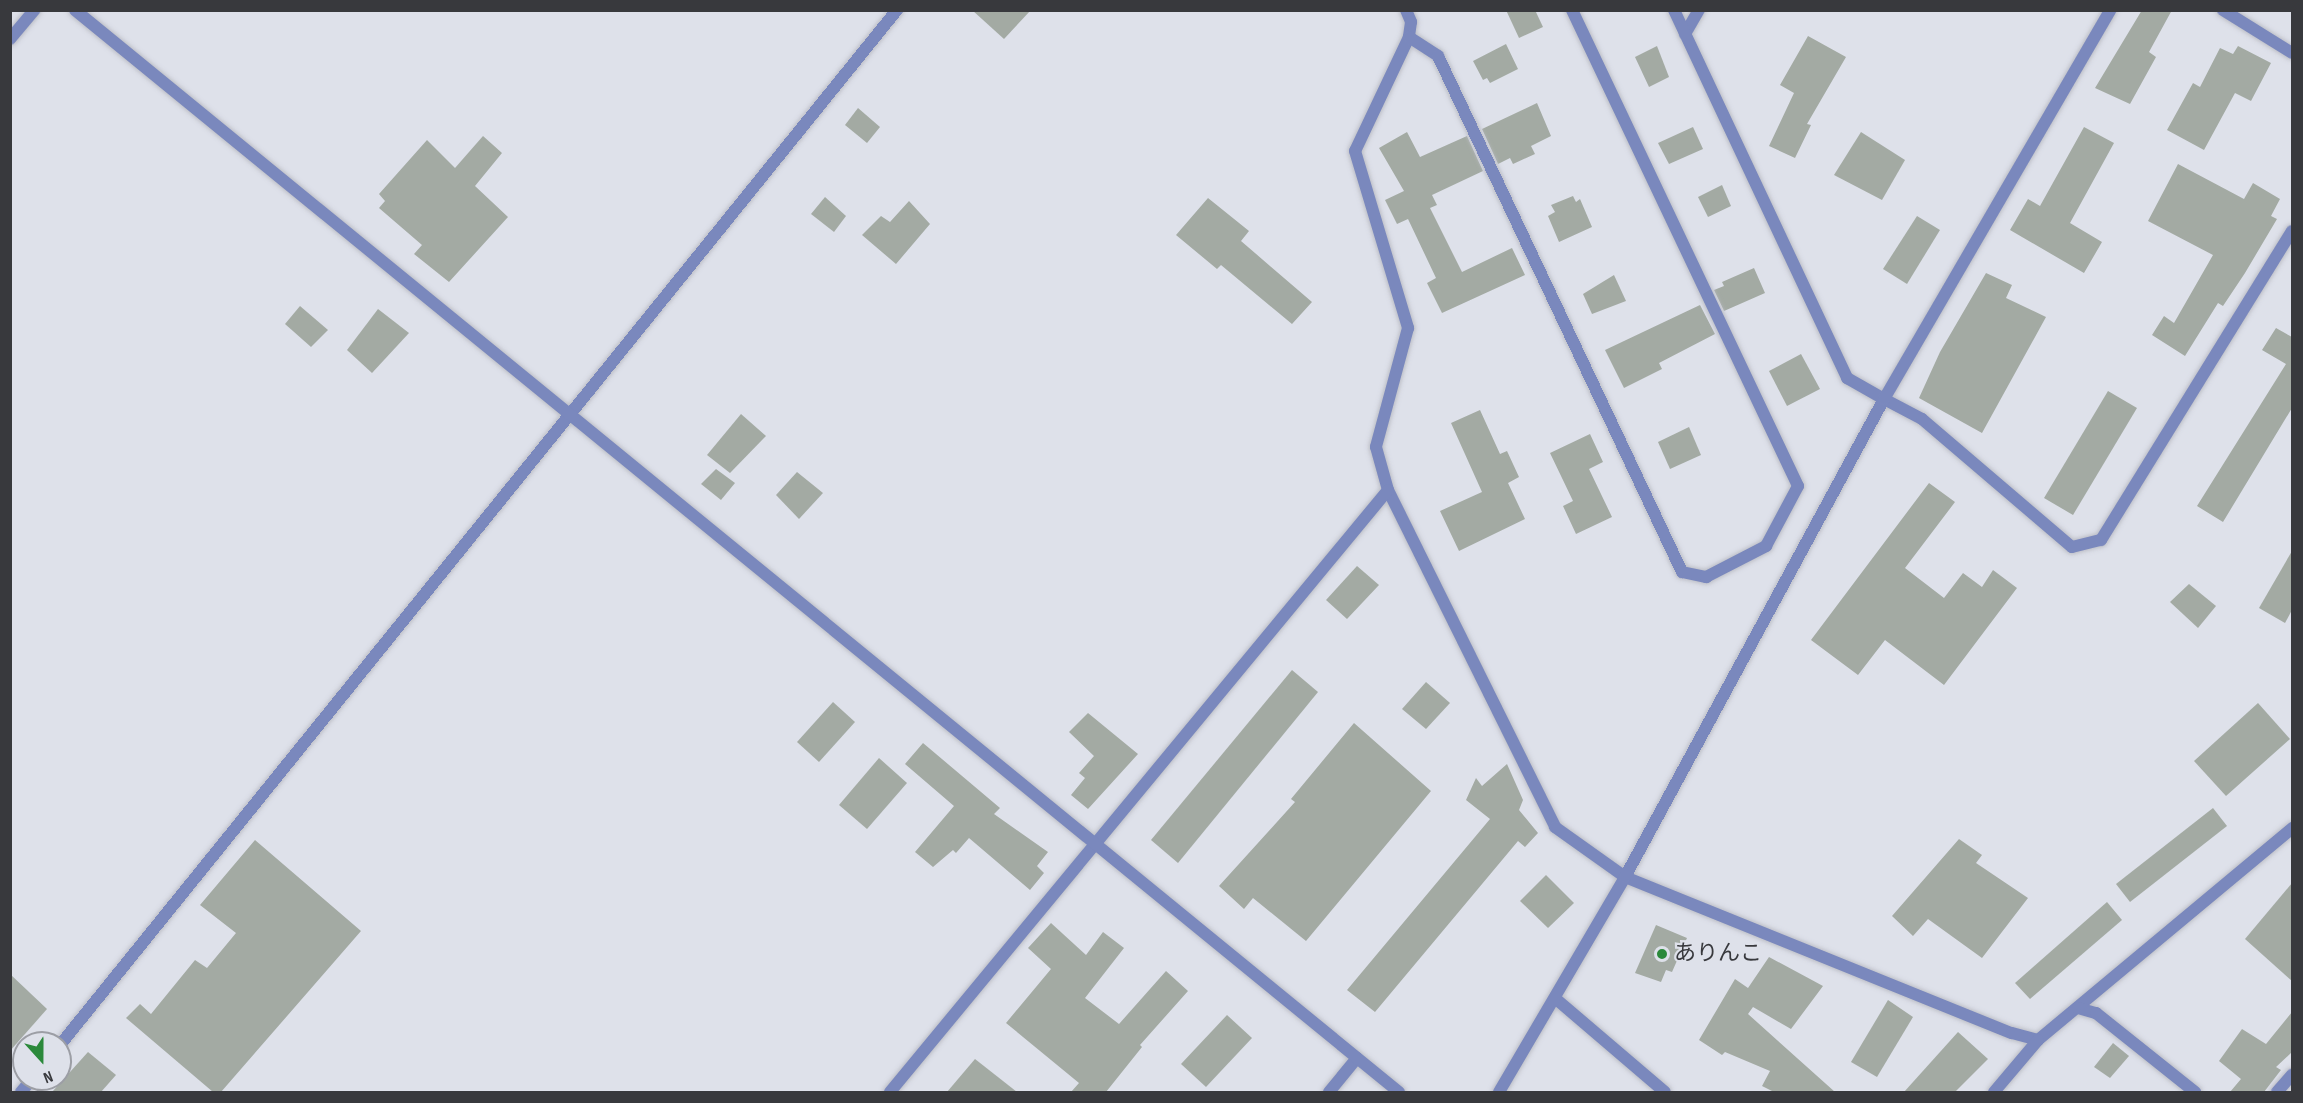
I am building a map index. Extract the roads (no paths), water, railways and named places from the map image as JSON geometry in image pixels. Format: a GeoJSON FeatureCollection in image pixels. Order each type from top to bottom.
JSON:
{"type":"FeatureCollection","features":[{"type":"Feature","properties":{"kind":"street"},"geometry":{"type":"LineString","coordinates":[[10,39],[34,10]]}},
{"type":"Feature","properties":{"kind":"street"},"geometry":{"type":"LineString","coordinates":[[75,10],[1399,1092]]}},
{"type":"Feature","properties":{"kind":"street"},"geometry":{"type":"LineString","coordinates":[[71,1031],[897,10]]}},
{"type":"Feature","properties":{"kind":"street"},"geometry":{"type":"LineString","coordinates":[[1406,10],[1411,22],[1409,37],[1355,151],[1408,328],[1376,447],[1388,490],[1555,827],[1624,877],[2012,1033],[2038,1040]]}},
{"type":"Feature","properties":{"kind":"street"},"geometry":{"type":"LineString","coordinates":[[1409,37],[1438,56],[1682,572],[1706,577],[1766,546],[1798,486],[1572,10]]}},
{"type":"Feature","properties":{"kind":"street"},"geometry":{"type":"LineString","coordinates":[[1674,10],[1847,378],[1922,419],[2072,547],[2102,540],[2292,231]]}},
{"type":"Feature","properties":{"kind":"street"},"geometry":{"type":"LineString","coordinates":[[1685,34],[1699,10]]}},
{"type":"Feature","properties":{"kind":"street"},"geometry":{"type":"LineString","coordinates":[[1499,1092],[1556,999],[1624,877],[1884,399],[2110,10]]}},
{"type":"Feature","properties":{"kind":"street"},"geometry":{"type":"LineString","coordinates":[[2223,10],[2292,53]]}},
{"type":"Feature","properties":{"kind":"street"},"geometry":{"type":"LineString","coordinates":[[890,1092],[1093,843],[1388,490]]}},
{"type":"Feature","properties":{"kind":"street"},"geometry":{"type":"LineString","coordinates":[[1994,1092],[2038,1040],[2292,828]]}},
{"type":"Feature","properties":{"kind":"street"},"geometry":{"type":"LineString","coordinates":[[1556,999],[1665,1092]]}},
{"type":"Feature","properties":{"kind":"street"},"geometry":{"type":"LineString","coordinates":[[2078,1008],[2096,1013],[2194,1092]]}},
{"type":"Feature","properties":{"kind":"street"},"geometry":{"type":"LineString","coordinates":[[1329,1092],[1357,1058]]}},
{"type":"Feature","properties":{"kind":"street"},"geometry":{"type":"LineString","coordinates":[[2277,1092],[2292,1075]]}},
{"type":"Feature","properties":{"kind":"place","name":"ありんこ"},"geometry":{"type":"Point","coordinates":[1662,954]}}]}
